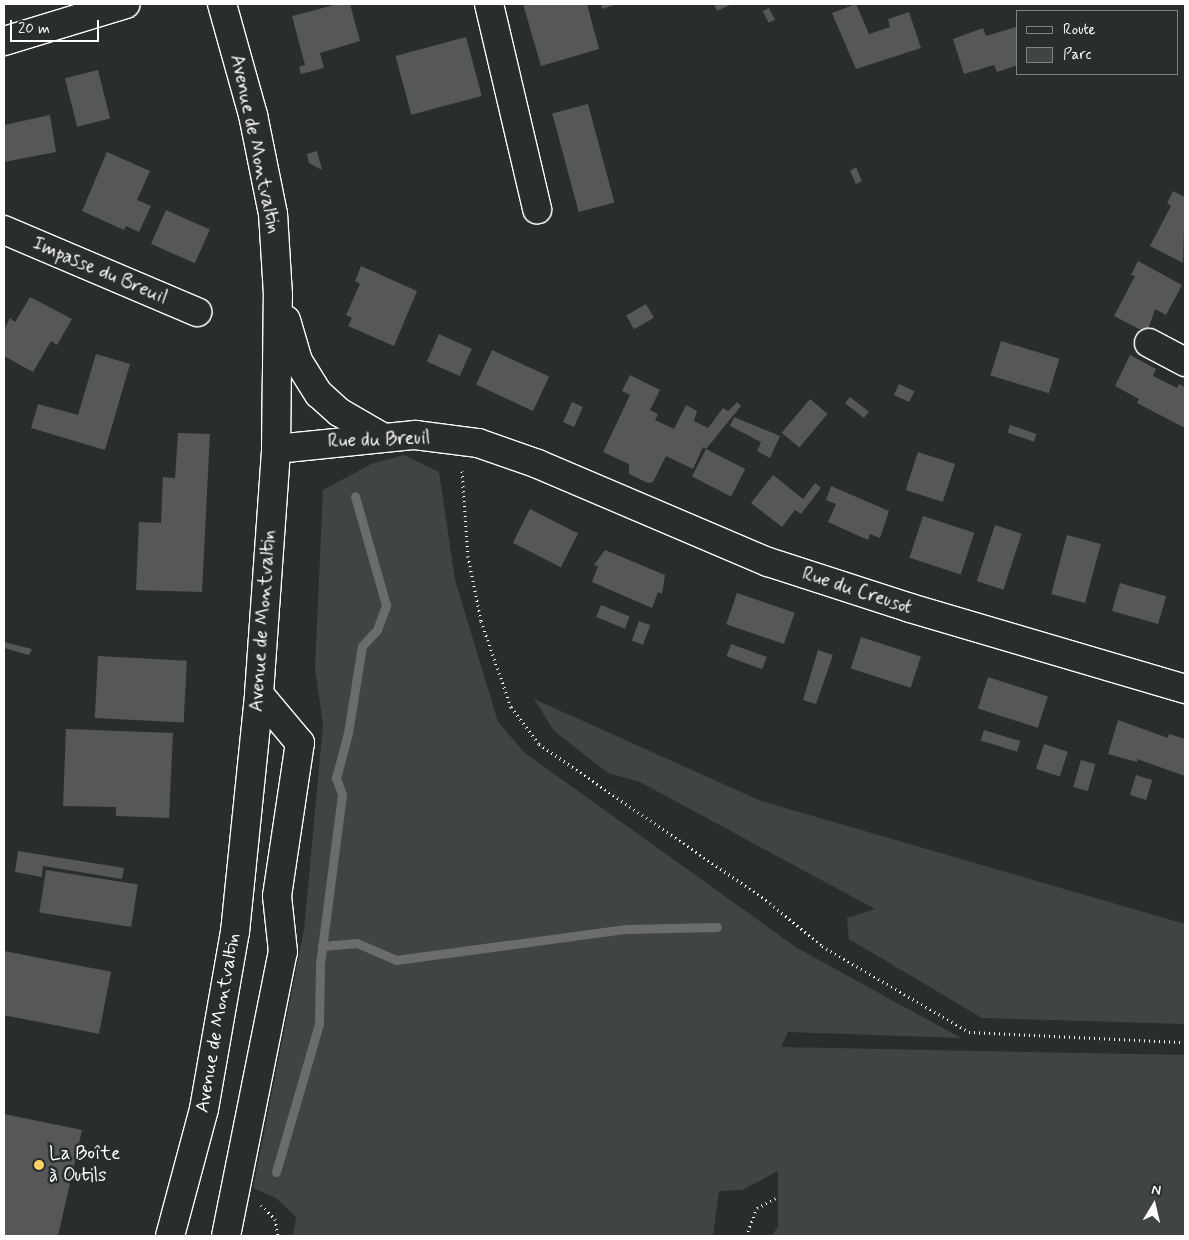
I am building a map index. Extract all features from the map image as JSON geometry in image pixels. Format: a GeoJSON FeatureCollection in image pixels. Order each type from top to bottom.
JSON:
{"type":"FeatureCollection","features":[{"type":"Feature","properties":{"kind":"street"},"geometry":{"type":"LineString","coordinates":[[4,41],[126,4]]}},
{"type":"Feature","properties":{"kind":"street","name":"Avenue de Montvaltin"},"geometry":{"type":"LineString","coordinates":[[170,1236],[204,1109],[235,932],[259,694],[276,449],[278,295],[273,214],[253,115],[222,4]]}},
{"type":"Feature","properties":{"kind":"street"},"geometry":{"type":"LineString","coordinates":[[490,4],[537,209]]}},
{"type":"Feature","properties":{"kind":"street","name":"Impasse du Breuil"},"geometry":{"type":"LineString","coordinates":[[4,230],[197,312]]}},
{"type":"Feature","properties":{"kind":"street"},"geometry":{"type":"LineString","coordinates":[[278,295],[298,361],[319,394],[339,412],[382,437]]}},
{"type":"Feature","properties":{"kind":"street"},"geometry":{"type":"LineString","coordinates":[[1149,343],[1185,362]]}},
{"type":"Feature","properties":{"kind":"street","name":"Rue du Breuil"},"geometry":{"type":"LineString","coordinates":[[276,449],[415,435],[461,440],[504,450],[538,464]]}},
{"type":"Feature","properties":{"kind":"street","name":"Rue du Creusot"},"geometry":{"type":"LineString","coordinates":[[538,464],[768,562],[910,608],[1185,689]]}},
{"type":"Feature","properties":{"kind":"street"},"geometry":{"type":"LineString","coordinates":[[226,1236],[283,952],[277,896],[300,743],[259,694]]}},
{"type":"Feature","properties":{"kind":"path"},"geometry":{"type":"LineString","coordinates":[[461,440],[468,556],[481,621],[511,707],[540,744],[770,904],[822,946],[969,1032],[1185,1042]]}},
{"type":"Feature","properties":{"kind":"path"},"geometry":{"type":"LineString","coordinates":[[746,1236],[757,1208],[778,1197]]}},
{"type":"Feature","properties":{"kind":"green space"},"geometry":{"type":"Polygon","coordinates":[[[404,455],[439,472],[455,580],[498,722],[525,753],[797,948],[961,1038],[788,1032],[781,1047],[1185,1055],[1185,1236],[772,1236],[778,1226],[778,1171],[742,1190],[719,1191],[713,1236],[293,1236],[296,1217],[276,1198],[253,1188],[304,930],[323,725],[315,668],[323,490],[371,464],[404,455]]]}},
{"type":"Feature","properties":{"kind":"green space"},"geometry":{"type":"Polygon","coordinates":[[[534,699],[761,801],[1185,924],[1185,1024],[982,1018],[849,939],[847,918],[875,909],[640,782],[608,773],[554,731],[534,699]]]}},
{"type":"Feature","properties":{"kind":"building"},"geometry":{"type":"Polygon","coordinates":[[[338,4],[350,4],[360,41],[320,53],[324,68],[301,74],[299,67],[305,65],[292,16],[338,4]]]}},
{"type":"Feature","properties":{"kind":"building"},"geometry":{"type":"Polygon","coordinates":[[[523,4],[587,4],[599,49],[541,66],[523,4]]]}},
{"type":"Feature","properties":{"kind":"building"},"geometry":{"type":"Polygon","coordinates":[[[601,4],[613,4],[614,5],[602,9],[601,4]]]}},
{"type":"Feature","properties":{"kind":"building"},"geometry":{"type":"Polygon","coordinates":[[[714,4],[732,4],[717,11],[714,4]]]}},
{"type":"Feature","properties":{"kind":"building"},"geometry":{"type":"Polygon","coordinates":[[[856,4],[869,34],[890,27],[888,19],[909,12],[921,48],[856,69],[832,13],[856,4]]]}},
{"type":"Feature","properties":{"kind":"building"},"geometry":{"type":"Polygon","coordinates":[[[769,8],[775,20],[769,23],[763,11],[769,8]]]}},
{"type":"Feature","properties":{"kind":"building"},"geometry":{"type":"Polygon","coordinates":[[[1016,27],[1016,66],[997,72],[994,65],[964,74],[953,39],[983,28],[986,36],[1016,27]]]}},
{"type":"Feature","properties":{"kind":"building"},"geometry":{"type":"Polygon","coordinates":[[[466,37],[482,96],[411,115],[395,56],[466,37]]]}},
{"type":"Feature","properties":{"kind":"building"},"geometry":{"type":"Polygon","coordinates":[[[98,70],[110,119],[77,127],[65,78],[98,70]]]}},
{"type":"Feature","properties":{"kind":"building"},"geometry":{"type":"Polygon","coordinates":[[[588,104],[614,203],[579,212],[552,114],[588,104]]]}},
{"type":"Feature","properties":{"kind":"building"},"geometry":{"type":"Polygon","coordinates":[[[50,115],[56,152],[4,162],[4,125],[50,115]]]}},
{"type":"Feature","properties":{"kind":"building"},"geometry":{"type":"Polygon","coordinates":[[[317,151],[322,170],[309,163],[307,154],[317,151]]]}},
{"type":"Feature","properties":{"kind":"building"},"geometry":{"type":"Polygon","coordinates":[[[107,152],[150,171],[137,200],[151,206],[139,232],[126,226],[124,230],[82,211],[107,152]]]}},
{"type":"Feature","properties":{"kind":"building"},"geometry":{"type":"Polygon","coordinates":[[[856,167],[862,181],[856,184],[850,171],[856,167]]]}},
{"type":"Feature","properties":{"kind":"building"},"geometry":{"type":"Polygon","coordinates":[[[1173,191],[1185,197],[1183,263],[1150,246],[1171,206],[1167,203],[1173,191]]]}},
{"type":"Feature","properties":{"kind":"building"},"geometry":{"type":"Polygon","coordinates":[[[166,210],[210,230],[195,263],[151,244],[166,210]]]}},
{"type":"Feature","properties":{"kind":"building"},"geometry":{"type":"Polygon","coordinates":[[[1138,261],[1182,285],[1166,315],[1155,309],[1147,333],[1114,316],[1135,276],[1131,275],[1138,261]]]}},
{"type":"Feature","properties":{"kind":"building"},"geometry":{"type":"Polygon","coordinates":[[[361,266],[417,291],[394,346],[348,326],[352,318],[346,315],[360,284],[355,281],[361,266]]]}},
{"type":"Feature","properties":{"kind":"building"},"geometry":{"type":"Polygon","coordinates":[[[30,297],[72,319],[57,345],[51,341],[33,372],[4,356],[4,330],[10,318],[15,322],[30,297]]]}},
{"type":"Feature","properties":{"kind":"building"},"geometry":{"type":"Polygon","coordinates":[[[646,304],[654,318],[634,329],[626,316],[646,304]]]}},
{"type":"Feature","properties":{"kind":"building"},"geometry":{"type":"Polygon","coordinates":[[[439,334],[472,349],[460,376],[427,361],[439,334]]]}},
{"type":"Feature","properties":{"kind":"building"},"geometry":{"type":"Polygon","coordinates":[[[1001,341],[1059,359],[1049,393],[990,375],[1001,341]]]}},
{"type":"Feature","properties":{"kind":"building"},"geometry":{"type":"Polygon","coordinates":[[[492,350],[549,377],[533,411],[476,384],[492,350]]]}},
{"type":"Feature","properties":{"kind":"building"},"geometry":{"type":"Polygon","coordinates":[[[96,354],[130,364],[105,450],[31,428],[38,404],[78,415],[96,354]]]}},
{"type":"Feature","properties":{"kind":"building"},"geometry":{"type":"Polygon","coordinates":[[[1130,355],[1156,369],[1153,376],[1177,388],[1179,384],[1185,387],[1185,428],[1137,403],[1139,399],[1115,386],[1130,355]]]}},
{"type":"Feature","properties":{"kind":"building"},"geometry":{"type":"Polygon","coordinates":[[[630,375],[660,390],[650,410],[658,414],[655,420],[674,429],[686,405],[697,411],[694,421],[708,428],[723,408],[728,411],[737,402],[741,406],[706,449],[703,447],[693,469],[666,456],[653,482],[648,483],[629,474],[629,464],[603,452],[630,395],[622,391],[630,375]]]}},
{"type":"Feature","properties":{"kind":"building"},"geometry":{"type":"Polygon","coordinates":[[[899,384],[914,391],[909,402],[894,395],[899,384]]]}},
{"type":"Feature","properties":{"kind":"building"},"geometry":{"type":"Polygon","coordinates":[[[850,397],[869,412],[864,418],[845,403],[850,397]]]}},
{"type":"Feature","properties":{"kind":"building"},"geometry":{"type":"Polygon","coordinates":[[[810,399],[828,414],[799,447],[782,433],[810,399]]]}},
{"type":"Feature","properties":{"kind":"building"},"geometry":{"type":"Polygon","coordinates":[[[572,402],[583,407],[574,427],[563,422],[572,402]]]}},
{"type":"Feature","properties":{"kind":"building"},"geometry":{"type":"Polygon","coordinates":[[[734,417],[780,436],[770,458],[757,451],[761,442],[730,426],[734,417]]]}},
{"type":"Feature","properties":{"kind":"building"},"geometry":{"type":"Polygon","coordinates":[[[1010,425],[1036,434],[1034,442],[1007,433],[1010,425]]]}},
{"type":"Feature","properties":{"kind":"building"},"geometry":{"type":"Polygon","coordinates":[[[178,433],[210,434],[202,592],[136,590],[139,522],[161,523],[163,477],[175,478],[178,433]]]}},
{"type":"Feature","properties":{"kind":"building"},"geometry":{"type":"Polygon","coordinates":[[[706,449],[745,469],[731,497],[692,477],[706,449]]]}},
{"type":"Feature","properties":{"kind":"building"},"geometry":{"type":"Polygon","coordinates":[[[918,452],[955,464],[943,502],[906,490],[918,452]]]}},
{"type":"Feature","properties":{"kind":"building"},"geometry":{"type":"Polygon","coordinates":[[[773,475],[803,499],[815,483],[821,488],[801,514],[795,510],[782,527],[751,503],[773,475]]]}},
{"type":"Feature","properties":{"kind":"building"},"geometry":{"type":"Polygon","coordinates":[[[831,486],[889,511],[880,538],[870,534],[868,540],[828,522],[836,504],[826,500],[831,486]]]}},
{"type":"Feature","properties":{"kind":"building"},"geometry":{"type":"Polygon","coordinates":[[[530,509],[578,534],[561,567],[513,543],[530,509]]]}},
{"type":"Feature","properties":{"kind":"building"},"geometry":{"type":"Polygon","coordinates":[[[923,516],[974,533],[961,575],[909,558],[923,516]]]}},
{"type":"Feature","properties":{"kind":"building"},"geometry":{"type":"Polygon","coordinates":[[[995,525],[1022,534],[1003,590],[977,581],[995,525]]]}},
{"type":"Feature","properties":{"kind":"building"},"geometry":{"type":"Polygon","coordinates":[[[1067,535],[1101,544],[1085,603],[1051,594],[1067,535]]]}},
{"type":"Feature","properties":{"kind":"building"},"geometry":{"type":"Polygon","coordinates":[[[605,550],[665,575],[662,594],[658,592],[652,608],[592,582],[598,566],[594,565],[605,550]]]}},
{"type":"Feature","properties":{"kind":"building"},"geometry":{"type":"Polygon","coordinates":[[[1120,583],[1166,596],[1158,624],[1112,611],[1120,583]]]}},
{"type":"Feature","properties":{"kind":"building"},"geometry":{"type":"Polygon","coordinates":[[[737,593],[795,613],[784,644],[726,624],[737,593]]]}},
{"type":"Feature","properties":{"kind":"building"},"geometry":{"type":"Polygon","coordinates":[[[601,605],[630,617],[625,629],[596,617],[601,605]]]}},
{"type":"Feature","properties":{"kind":"building"},"geometry":{"type":"Polygon","coordinates":[[[639,621],[650,625],[643,645],[632,641],[639,621]]]}},
{"type":"Feature","properties":{"kind":"building"},"geometry":{"type":"Polygon","coordinates":[[[861,637],[921,656],[911,688],[851,668],[861,637]]]}},
{"type":"Feature","properties":{"kind":"building"},"geometry":{"type":"Polygon","coordinates":[[[4,642],[32,649],[29,655],[4,648],[4,642]]]}},
{"type":"Feature","properties":{"kind":"building"},"geometry":{"type":"Polygon","coordinates":[[[731,644],[767,657],[762,669],[727,656],[731,644]]]}},
{"type":"Feature","properties":{"kind":"building"},"geometry":{"type":"Polygon","coordinates":[[[818,650],[833,655],[816,704],[803,700],[818,650]]]}},
{"type":"Feature","properties":{"kind":"building"},"geometry":{"type":"Polygon","coordinates":[[[98,656],[187,661],[184,723],[95,718],[98,656]]]}},
{"type":"Feature","properties":{"kind":"building"},"geometry":{"type":"Polygon","coordinates":[[[988,677],[1048,696],[1038,728],[978,708],[988,677]]]}},
{"type":"Feature","properties":{"kind":"building"},"geometry":{"type":"Polygon","coordinates":[[[1118,720],[1168,738],[1169,734],[1185,739],[1185,776],[1137,759],[1137,762],[1108,754],[1118,720]]]}},
{"type":"Feature","properties":{"kind":"building"},"geometry":{"type":"Polygon","coordinates":[[[66,729],[173,733],[169,818],[116,816],[116,807],[63,806],[66,729]]]}},
{"type":"Feature","properties":{"kind":"building"},"geometry":{"type":"Polygon","coordinates":[[[984,730],[1020,741],[1017,752],[981,741],[984,730]]]}},
{"type":"Feature","properties":{"kind":"building"},"geometry":{"type":"Polygon","coordinates":[[[1044,744],[1068,752],[1060,776],[1036,769],[1044,744]]]}},
{"type":"Feature","properties":{"kind":"building"},"geometry":{"type":"Polygon","coordinates":[[[1081,760],[1095,764],[1088,791],[1073,787],[1081,760]]]}},
{"type":"Feature","properties":{"kind":"building"},"geometry":{"type":"Polygon","coordinates":[[[1136,775],[1152,780],[1146,800],[1130,795],[1136,775]]]}},
{"type":"Feature","properties":{"kind":"building"},"geometry":{"type":"Polygon","coordinates":[[[18,851],[124,868],[122,879],[43,866],[42,877],[15,872],[18,851]]]}},
{"type":"Feature","properties":{"kind":"building"},"geometry":{"type":"Polygon","coordinates":[[[46,870],[138,885],[131,927],[39,912],[46,870]]]}},
{"type":"Feature","properties":{"kind":"building"},"geometry":{"type":"Polygon","coordinates":[[[4,951],[111,972],[99,1034],[4,1015],[4,951]]]}},
{"type":"Feature","properties":{"kind":"building","name":"La Boîte à Outils"},"geometry":{"type":"Polygon","coordinates":[[[4,1114],[82,1130],[58,1236],[4,1236],[4,1114]]]}},
{"type":"Feature","properties":{"kind":"waterway"},"geometry":{"type":"LineString","coordinates":[[276,1172],[319,1024],[320,964],[342,794],[336,778],[348,733],[362,646],[377,630],[386,605],[355,496]]}},
{"type":"Feature","properties":{"kind":"waterway"},"geometry":{"type":"LineString","coordinates":[[322,946],[357,943],[396,960],[626,929],[717,927]]}},
{"type":"Feature","properties":{"kind":"place","name":"La Boîte à Outils"},"geometry":{"type":"Point","coordinates":[39,1165]}}]}
